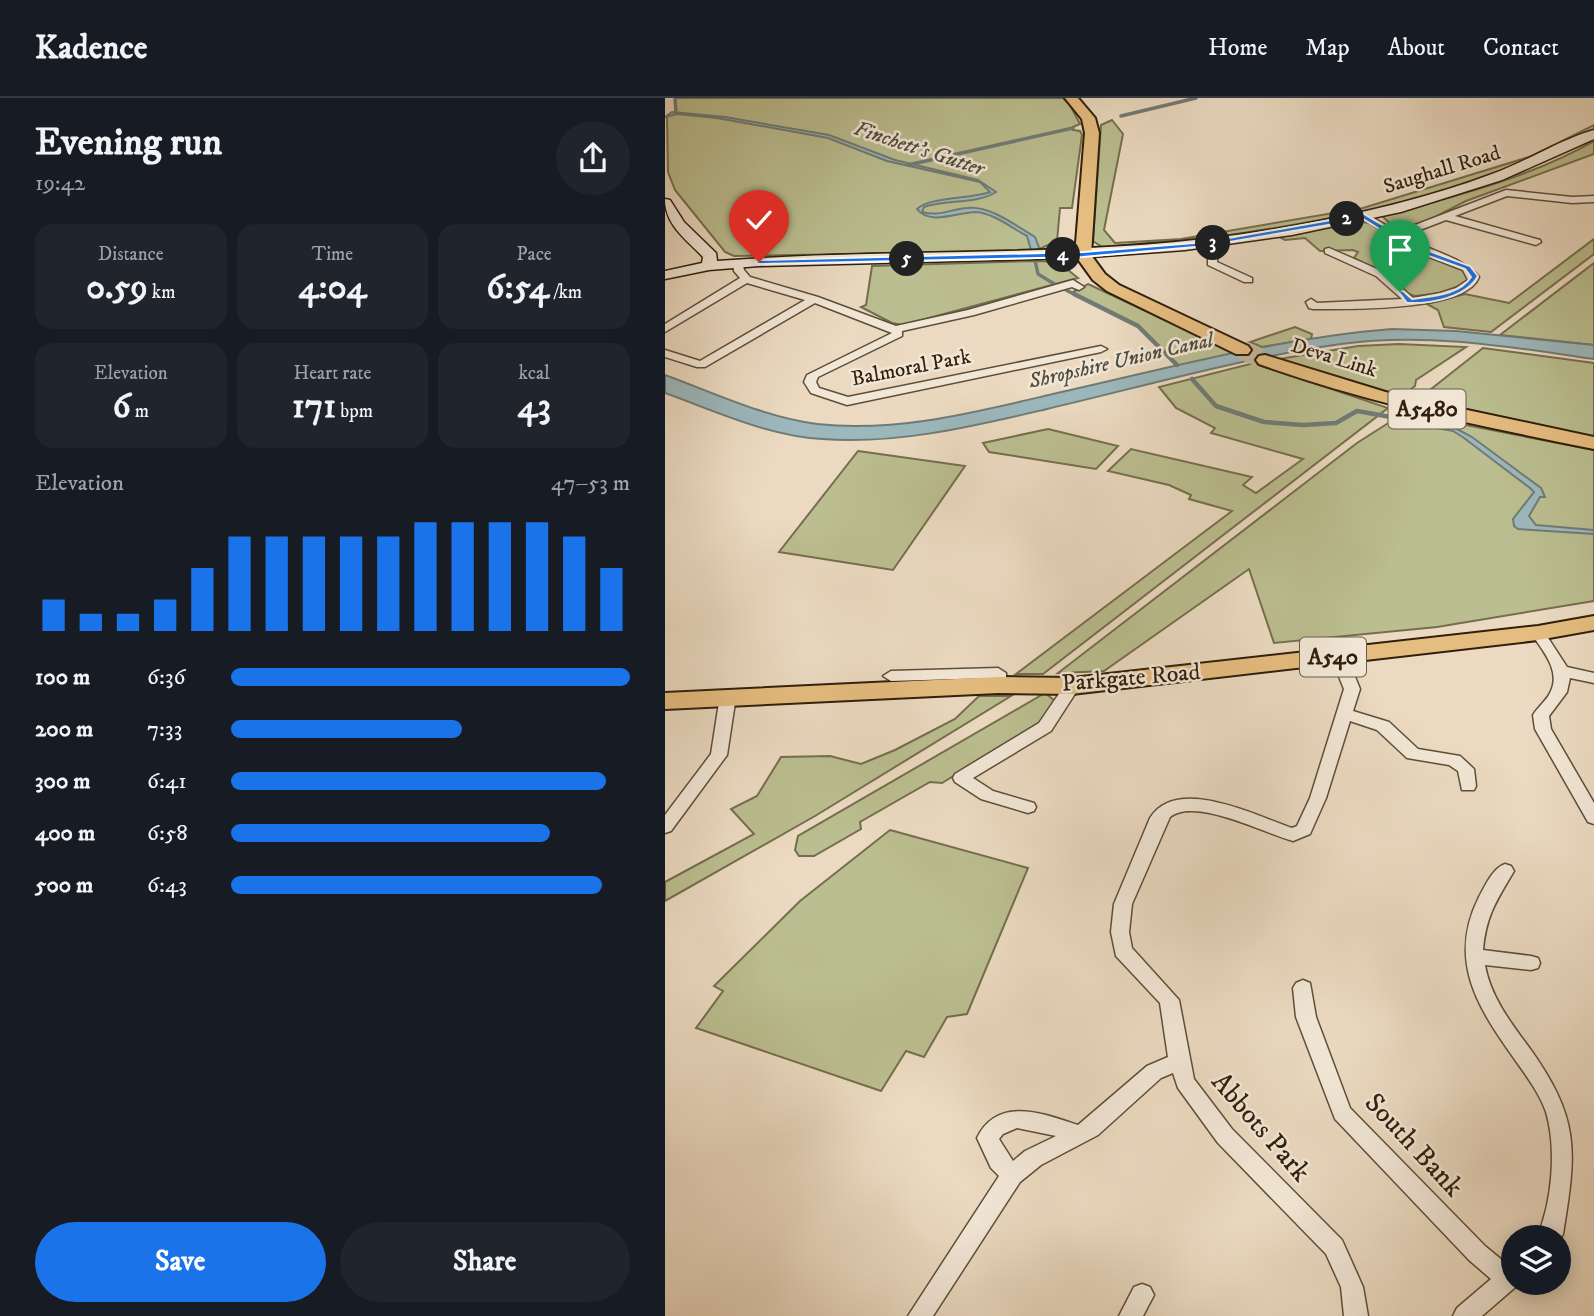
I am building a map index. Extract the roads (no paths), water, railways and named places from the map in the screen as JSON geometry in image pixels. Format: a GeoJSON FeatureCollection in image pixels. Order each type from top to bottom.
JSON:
{"type":"FeatureCollection","features":[{"type":"Feature","properties":{"kind":"main road"},"geometry":{"type":"LineString","coordinates":[[1071,98],[1088,118],[1092,133],[1083,255],[1099,277],[1113,288],[1242,350]]}},
{"type":"Feature","properties":{"kind":"main road","name":"Deva Link"},"geometry":{"type":"LineString","coordinates":[[1265,360],[1356,390],[1439,412],[1594,443]]}},
{"type":"Feature","properties":{"kind":"main road","name":"Parkgate Road"},"geometry":{"type":"LineString","coordinates":[[665,701],[998,685],[1072,686],[1538,633],[1594,623]]}},
{"type":"Feature","properties":{"kind":"street","name":"Saughall Road"},"geometry":{"type":"LineString","coordinates":[[665,275],[709,265],[738,263],[1083,255],[1206,244],[1364,216],[1483,181],[1562,150],[1594,134]]}},
{"type":"Feature","properties":{"kind":"street"},"geometry":{"type":"LineString","coordinates":[[1397,235],[1506,193],[1522,192],[1578,201],[1594,199]]}},
{"type":"Feature","properties":{"kind":"street"},"geometry":{"type":"LineString","coordinates":[[665,203],[679,225],[711,256],[709,265]]}},
{"type":"Feature","properties":{"kind":"street"},"geometry":{"type":"LineString","coordinates":[[1311,302],[1313,306],[1410,301],[1459,291],[1469,285],[1474,276],[1467,268],[1418,249],[1364,216]]}},
{"type":"Feature","properties":{"kind":"street"},"geometry":{"type":"LineString","coordinates":[[1447,217],[1536,242]]}},
{"type":"Feature","properties":{"kind":"street"},"geometry":{"type":"LineString","coordinates":[[1206,244],[1213,251],[1212,263],[1244,278],[1255,269]]}},
{"type":"Feature","properties":{"kind":"street"},"geometry":{"type":"LineString","coordinates":[[1329,251],[1380,274],[1410,301]]}},
{"type":"Feature","properties":{"kind":"street"},"geometry":{"type":"LineString","coordinates":[[738,263],[739,271],[746,279],[814,299],[895,329],[969,313],[1073,283],[1079,288]]}},
{"type":"Feature","properties":{"kind":"street"},"geometry":{"type":"LineString","coordinates":[[665,329],[746,279]]}},
{"type":"Feature","properties":{"kind":"street"},"geometry":{"type":"LineString","coordinates":[[665,353],[701,365],[814,299]]}},
{"type":"Feature","properties":{"kind":"street","name":"Balmoral Park"},"geometry":{"type":"LineString","coordinates":[[895,329],[898,334],[813,375],[810,382],[815,390],[847,401],[1091,349]]}},
{"type":"Feature","properties":{"kind":"street"},"geometry":{"type":"LineString","coordinates":[[1538,633],[1562,671],[1564,685],[1560,695],[1541,715],[1541,721],[1594,818]]}},
{"type":"Feature","properties":{"kind":"street","name":"Abbots Park"},"geometry":{"type":"LineString","coordinates":[[1339,657],[1352,689],[1318,798],[1304,830],[1293,835],[1199,805],[1179,804],[1159,818],[1123,904],[1120,932],[1123,951],[1169,1000],[1185,1082],[1225,1136],[1334,1247],[1352,1287],[1356,1316]]}},
{"type":"Feature","properties":{"kind":"street"},"geometry":{"type":"LineString","coordinates":[[1562,671],[1594,678]]}},
{"type":"Feature","properties":{"kind":"street"},"geometry":{"type":"LineString","coordinates":[[891,676],[998,673],[998,685]]}},
{"type":"Feature","properties":{"kind":"street"},"geometry":{"type":"LineString","coordinates":[[1028,807],[987,795],[961,778],[1045,726],[1072,686]]}},
{"type":"Feature","properties":{"kind":"street"},"geometry":{"type":"LineString","coordinates":[[665,827],[719,755],[728,696]]}},
{"type":"Feature","properties":{"kind":"street"},"geometry":{"type":"LineString","coordinates":[[1344,715],[1383,726],[1413,754],[1454,760],[1466,769],[1468,786]]}},
{"type":"Feature","properties":{"kind":"street"},"geometry":{"type":"LineString","coordinates":[[1505,871],[1488,892],[1475,921],[1473,956],[1486,1001],[1536,1070],[1556,1114],[1562,1170],[1553,1225]]}},
{"type":"Feature","properties":{"kind":"street"},"geometry":{"type":"LineString","coordinates":[[1473,956],[1531,962]]}},
{"type":"Feature","properties":{"kind":"street","name":"South Bank"},"geometry":{"type":"LineString","coordinates":[[1303,988],[1305,1017],[1342,1113],[1477,1253],[1501,1269]]}},
{"type":"Feature","properties":{"kind":"street"},"geometry":{"type":"LineString","coordinates":[[920,1316],[1012,1175],[1033,1158],[1091,1129],[1154,1072],[1179,1062]]}},
{"type":"Feature","properties":{"kind":"street"},"geometry":{"type":"LineString","coordinates":[[1012,1175],[991,1150],[988,1138],[994,1126],[1007,1119],[1025,1119],[1080,1135]]}},
{"type":"Feature","properties":{"kind":"street"},"geometry":{"type":"LineString","coordinates":[[1465,1316],[1501,1285]]}},
{"type":"Feature","properties":{"kind":"water"},"geometry":{"type":"Polygon","coordinates":[[[672,112],[725,117],[829,135],[895,160],[978,180],[996,192],[979,199],[924,207],[922,212],[939,213],[967,208],[985,210],[1003,217],[1035,237],[1040,250],[1031,250],[1027,236],[989,215],[976,212],[929,217],[917,209],[930,202],[990,192],[980,182],[887,161],[828,138],[717,118],[677,114],[665,117],[672,112]]]}},
{"type":"Feature","properties":{"kind":"water"},"geometry":{"type":"Polygon","coordinates":[[[1392,329],[1456,331],[1594,345],[1594,359],[1436,340],[1341,344],[1230,365],[964,428],[879,439],[822,439],[782,433],[742,422],[665,393],[665,375],[739,404],[797,421],[876,426],[995,408],[1179,365],[1306,339],[1392,329]]]}},
{"type":"Feature","properties":{"kind":"water"},"geometry":{"type":"Polygon","coordinates":[[[1426,420],[1457,429],[1472,437],[1541,488],[1545,497],[1540,497],[1529,516],[1536,525],[1594,530],[1594,534],[1518,529],[1514,526],[1513,519],[1534,492],[1453,431],[1421,425],[1426,420]]]}},
{"type":"Feature","properties":{"kind":"waterway"},"geometry":{"type":"LineString","coordinates":[[675,98],[676,113]]}},
{"type":"Feature","properties":{"kind":"waterway"},"geometry":{"type":"LineString","coordinates":[[1121,116],[1196,98]]}},
{"type":"Feature","properties":{"kind":"waterway"},"geometry":{"type":"LineString","coordinates":[[908,165],[1073,128]]}},
{"type":"Feature","properties":{"kind":"waterway","name":"Finchett's Gutter"},"geometry":{"type":"LineString","coordinates":[[1035,260],[1038,274],[1056,285]]}},
{"type":"Feature","properties":{"kind":"waterway","name":"Finchett's Gutter"},"geometry":{"type":"LineString","coordinates":[[1066,290],[1138,326],[1177,365]]}},
{"type":"Feature","properties":{"kind":"waterway","name":"Finchett's Gutter"},"geometry":{"type":"LineString","coordinates":[[1192,379],[1216,406],[1264,422],[1303,425],[1336,423],[1357,411],[1430,424]]}},
{"type":"Feature","properties":{"kind":"tunnel"},"geometry":{"type":"LineString","coordinates":[[1242,350],[1265,360]]}},
{"type":"Feature","properties":{"kind":"water label","name":"Shropshire Union Canal"},"geometry":{"type":"Point","coordinates":[1121,361]}}]}
